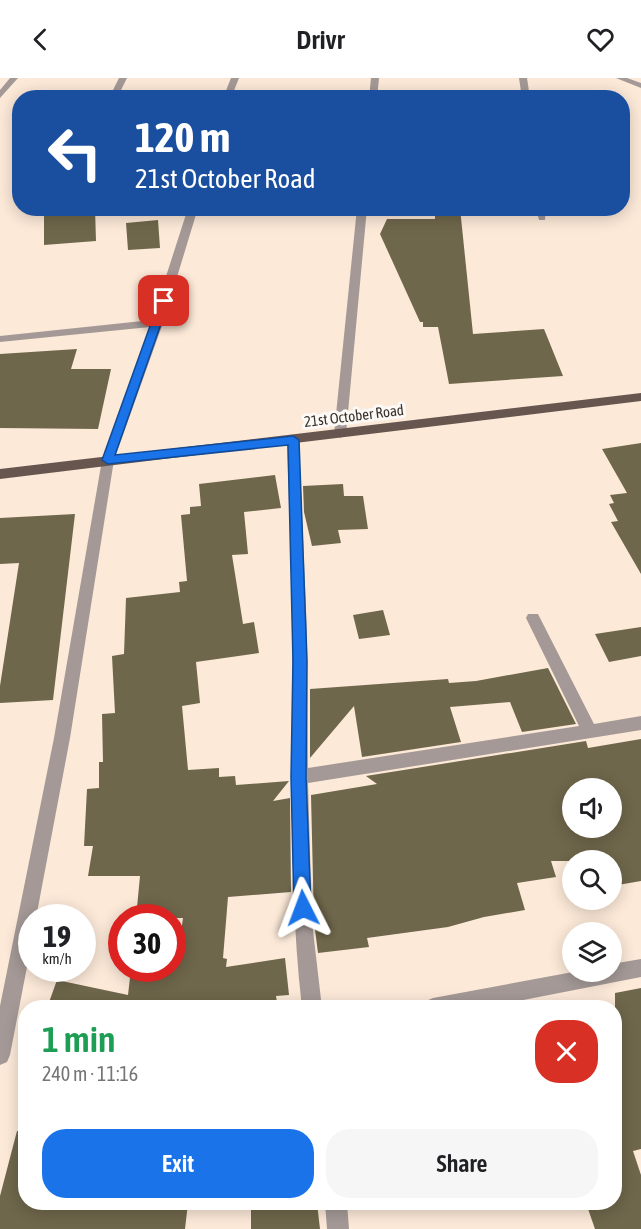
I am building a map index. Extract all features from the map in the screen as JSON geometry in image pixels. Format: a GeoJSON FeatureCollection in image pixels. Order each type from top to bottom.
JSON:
{"type":"FeatureCollection","features":[{"type":"Feature","properties":{"kind":"main road","name":"21st October Road"},"geometry":{"type":"LineString","coordinates":[[0,474],[641,397]]}},
{"type":"Feature","properties":{"kind":"street"},"geometry":{"type":"LineString","coordinates":[[0,96],[14,78]]}},
{"type":"Feature","properties":{"kind":"street"},"geometry":{"type":"LineString","coordinates":[[620,78],[641,86]]}},
{"type":"Feature","properties":{"kind":"street"},"geometry":{"type":"LineString","coordinates":[[0,1055],[62,738],[108,460],[157,323],[190,216]]}},
{"type":"Feature","properties":{"kind":"street"},"geometry":{"type":"LineString","coordinates":[[340,434],[361,216]]}},
{"type":"Feature","properties":{"kind":"street"},"geometry":{"type":"LineString","coordinates":[[0,339],[157,323]]}},
{"type":"Feature","properties":{"kind":"street"},"geometry":{"type":"LineString","coordinates":[[293,440],[300,661],[299,777],[306,966],[311,1000]]}},
{"type":"Feature","properties":{"kind":"street"},"geometry":{"type":"LineString","coordinates":[[533,618],[590,732]]}},
{"type":"Feature","properties":{"kind":"street"},"geometry":{"type":"LineString","coordinates":[[299,777],[641,723]]}},
{"type":"Feature","properties":{"kind":"street"},"geometry":{"type":"LineString","coordinates":[[475,1000],[641,968]]}},
{"type":"Feature","properties":{"kind":"street"},"geometry":{"type":"LineString","coordinates":[[337,1210],[338,1229]]}},
{"type":"Feature","properties":{"kind":"building"},"geometry":{"type":"Polygon","coordinates":[[[44,216],[95,216],[96,241],[44,245],[44,216]]]}},
{"type":"Feature","properties":{"kind":"building"},"geometry":{"type":"Polygon","coordinates":[[[435,216],[461,216],[473,334],[544,329],[563,376],[449,384],[438,327],[423,327],[423,322],[420,322],[380,234],[387,219],[435,219],[435,216]]]}},
{"type":"Feature","properties":{"kind":"building"},"geometry":{"type":"Polygon","coordinates":[[[158,220],[160,248],[128,250],[126,223],[158,220]]]}},
{"type":"Feature","properties":{"kind":"building"},"geometry":{"type":"Polygon","coordinates":[[[77,349],[71,369],[111,369],[98,429],[0,428],[0,354],[77,349]]]}},
{"type":"Feature","properties":{"kind":"building"},"geometry":{"type":"Polygon","coordinates":[[[641,443],[641,574],[611,522],[618,521],[609,504],[614,503],[610,495],[627,493],[602,449],[641,443]]]}},
{"type":"Feature","properties":{"kind":"building"},"geometry":{"type":"Polygon","coordinates":[[[275,475],[281,508],[244,512],[248,554],[232,555],[243,624],[254,622],[259,653],[196,662],[200,703],[182,706],[188,770],[219,768],[219,777],[235,776],[236,785],[289,781],[273,801],[290,798],[291,892],[228,897],[223,958],[227,959],[226,967],[285,958],[289,995],[276,996],[277,1000],[50,1000],[56,982],[66,982],[128,995],[130,982],[186,982],[186,904],[137,904],[140,876],[88,876],[93,846],[84,846],[87,789],[99,788],[99,762],[103,762],[102,714],[115,713],[112,656],[124,654],[126,598],[180,592],[179,582],[187,581],[181,515],[190,514],[190,507],[201,506],[199,484],[275,475]]]}},
{"type":"Feature","properties":{"kind":"building"},"geometry":{"type":"Polygon","coordinates":[[[343,484],[344,496],[363,496],[368,529],[338,530],[341,543],[312,546],[304,512],[303,486],[343,484]]]}},
{"type":"Feature","properties":{"kind":"building"},"geometry":{"type":"Polygon","coordinates":[[[75,514],[53,700],[0,703],[0,686],[19,563],[0,564],[0,518],[75,514]]]}},
{"type":"Feature","properties":{"kind":"building"},"geometry":{"type":"Polygon","coordinates":[[[383,610],[390,635],[359,639],[353,615],[383,610]]]}},
{"type":"Feature","properties":{"kind":"building"},"geometry":{"type":"Polygon","coordinates":[[[641,627],[641,656],[609,662],[595,634],[641,627]]]}},
{"type":"Feature","properties":{"kind":"building"},"geometry":{"type":"Polygon","coordinates":[[[548,668],[576,724],[522,732],[510,702],[450,707],[461,742],[362,757],[354,706],[310,758],[310,689],[448,679],[449,683],[476,681],[548,668]]]}},
{"type":"Feature","properties":{"kind":"building"},"geometry":{"type":"Polygon","coordinates":[[[641,739],[641,881],[622,884],[622,850],[562,850],[562,861],[551,861],[556,877],[517,883],[525,910],[484,917],[448,927],[367,938],[369,947],[318,953],[314,922],[311,795],[377,784],[366,776],[586,741],[588,748],[641,739]]]}},
{"type":"Feature","properties":{"kind":"building"},"geometry":{"type":"Polygon","coordinates":[[[641,988],[641,1149],[633,1151],[641,1175],[641,1229],[595,1229],[588,1210],[622,1210],[622,1000],[615,1000],[615,993],[641,988]]]}},
{"type":"Feature","properties":{"kind":"building"},"geometry":{"type":"Polygon","coordinates":[[[18,1131],[18,1210],[187,1210],[185,1229],[0,1229],[0,1196],[18,1131]]]}},
{"type":"Feature","properties":{"kind":"building"},"geometry":{"type":"Polygon","coordinates":[[[251,1210],[318,1210],[320,1229],[251,1229],[251,1210]]]}},
{"type":"Feature","properties":{"kind":"route"},"geometry":{"type":"LineString","coordinates":[[164,301],[108,460],[293,440],[300,661],[299,777],[303,908]]}}]}
